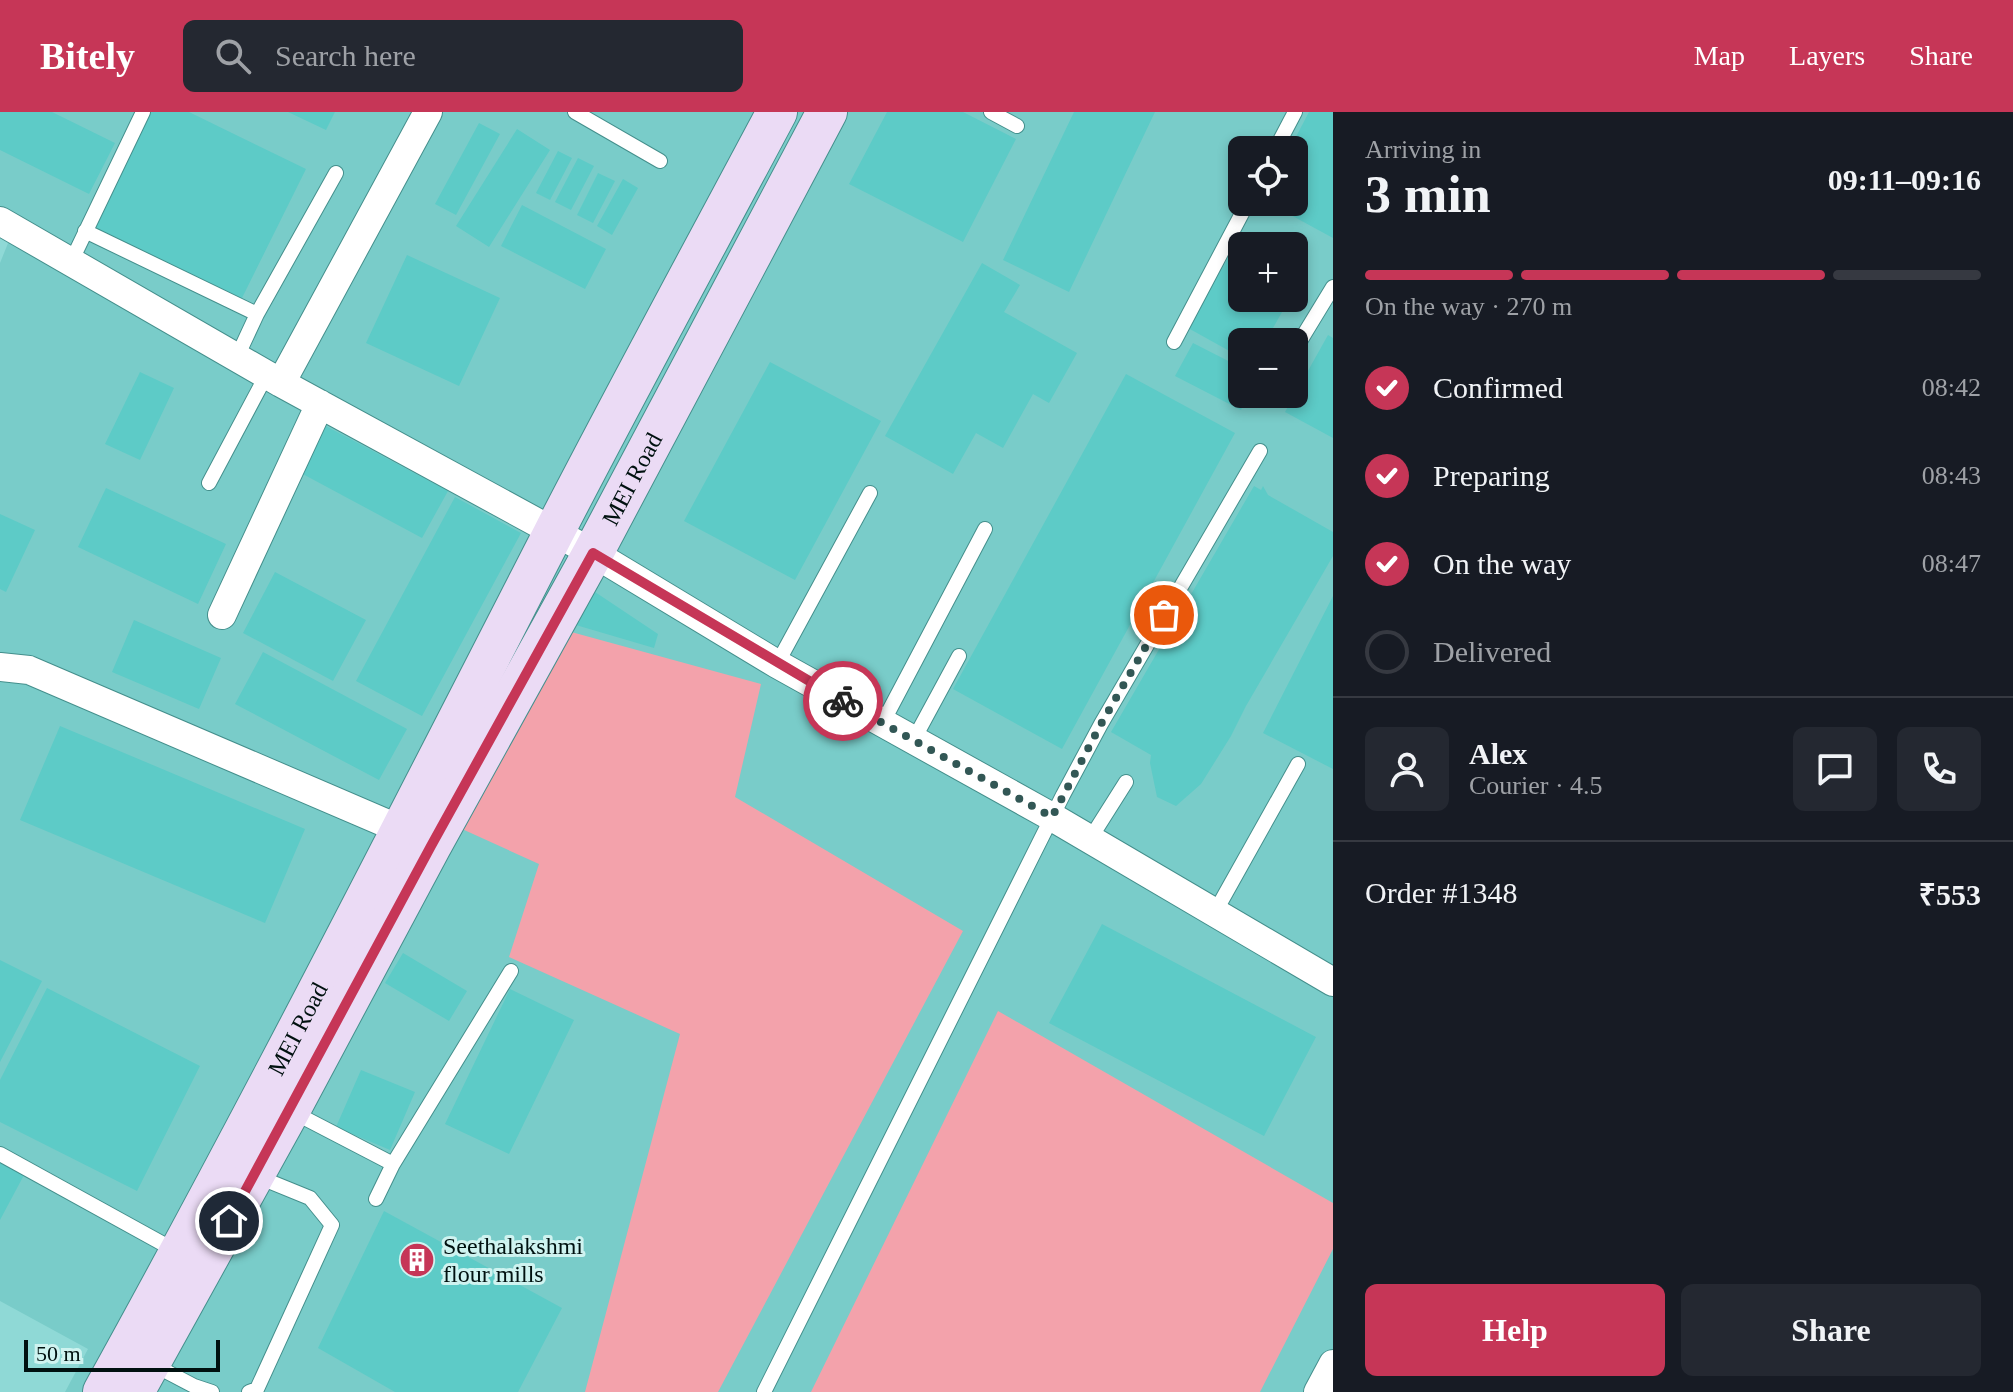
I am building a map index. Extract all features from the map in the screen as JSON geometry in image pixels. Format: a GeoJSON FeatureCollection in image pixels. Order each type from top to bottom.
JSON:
{"type":"FeatureCollection","features":[{"type":"Feature","properties":{"kind":"street"},"geometry":{"type":"LineString","coordinates":[[274,378],[428,112]]}},
{"type":"Feature","properties":{"kind":"street","name":"MEI Road"},"geometry":{"type":"LineString","coordinates":[[103,1392],[180,1253],[554,532],[777,112]]}},
{"type":"Feature","properties":{"kind":"street","name":"MEI Road"},"geometry":{"type":"LineString","coordinates":[[142,1377],[593,553],[827,112]]}},
{"type":"Feature","properties":{"kind":"street"},"geometry":{"type":"LineString","coordinates":[[0,221],[320,404],[593,553],[777,664],[1052,817],[1214,914],[1331,977]]}},
{"type":"Feature","properties":{"kind":"street"},"geometry":{"type":"LineString","coordinates":[[222,615],[320,404]]}},
{"type":"Feature","properties":{"kind":"street"},"geometry":{"type":"LineString","coordinates":[[0,667],[29,670],[402,830]]}},
{"type":"Feature","properties":{"kind":"street"},"geometry":{"type":"LineString","coordinates":[[1318,1392],[1333,1364]]}},
{"type":"Feature","properties":{"kind":"lane"},"geometry":{"type":"LineString","coordinates":[[71,262],[143,112]]}},
{"type":"Feature","properties":{"kind":"lane"},"geometry":{"type":"LineString","coordinates":[[575,112],[660,161]]}},
{"type":"Feature","properties":{"kind":"lane"},"geometry":{"type":"LineString","coordinates":[[991,112],[1017,126]]}},
{"type":"Feature","properties":{"kind":"lane"},"geometry":{"type":"LineString","coordinates":[[1282,136],[1295,112]]}},
{"type":"Feature","properties":{"kind":"lane"},"geometry":{"type":"LineString","coordinates":[[237,357],[257,314],[336,173]]}},
{"type":"Feature","properties":{"kind":"lane"},"geometry":{"type":"LineString","coordinates":[[1174,342],[1241,216]]}},
{"type":"Feature","properties":{"kind":"lane"},"geometry":{"type":"LineString","coordinates":[[85,231],[257,314]]}},
{"type":"Feature","properties":{"kind":"lane"},"geometry":{"type":"LineString","coordinates":[[1308,328],[1333,287]]}},
{"type":"Feature","properties":{"kind":"lane"},"geometry":{"type":"LineString","coordinates":[[209,483],[274,378]]}},
{"type":"Feature","properties":{"kind":"lane"},"geometry":{"type":"LineString","coordinates":[[764,1392],[1101,724],[1260,451]]}},
{"type":"Feature","properties":{"kind":"lane"},"geometry":{"type":"LineString","coordinates":[[777,664],[870,493]]}},
{"type":"Feature","properties":{"kind":"lane"},"geometry":{"type":"LineString","coordinates":[[882,724],[985,529]]}},
{"type":"Feature","properties":{"kind":"lane"},"geometry":{"type":"LineString","coordinates":[[913,741],[959,656]]}},
{"type":"Feature","properties":{"kind":"lane"},"geometry":{"type":"LineString","coordinates":[[1214,914],[1298,764]]}},
{"type":"Feature","properties":{"kind":"lane"},"geometry":{"type":"LineString","coordinates":[[1090,839],[1126,782]]}},
{"type":"Feature","properties":{"kind":"lane"},"geometry":{"type":"LineString","coordinates":[[376,1199],[393,1164],[511,971]]}},
{"type":"Feature","properties":{"kind":"lane"},"geometry":{"type":"LineString","coordinates":[[290,1110],[393,1164]]}},
{"type":"Feature","properties":{"kind":"lane"},"geometry":{"type":"LineString","coordinates":[[0,1154],[180,1253]]}},
{"type":"Feature","properties":{"kind":"lane"},"geometry":{"type":"LineString","coordinates":[[249,1392],[257,1389],[332,1225],[310,1198],[254,1175]]}},
{"type":"Feature","properties":{"kind":"lane"},"geometry":{"type":"LineString","coordinates":[[142,1377],[212,1392]]}},
{"type":"Feature","properties":{"kind":"shaded area"},"geometry":{"type":"Polygon","coordinates":[[[0,112],[1333,112],[1333,1392],[65,1392],[88,1349],[0,1301],[0,263],[15,226],[0,217],[0,112]]]}},
{"type":"Feature","properties":{"kind":"shaded area"},"geometry":{"type":"Polygon","coordinates":[[[564,630],[761,684],[735,797],[963,931],[718,1392],[585,1392],[680,1034],[509,957],[539,864],[462,829],[564,630]]]}},
{"type":"Feature","properties":{"kind":"shaded area"},"geometry":{"type":"Polygon","coordinates":[[[998,1011],[1333,1203],[1333,1249],[1260,1392],[811,1392],[998,1011]]]}},
{"type":"Feature","properties":{"kind":"building"},"geometry":{"type":"Polygon","coordinates":[[[0,112],[52,112],[115,143],[89,194],[0,150],[0,112]]]}},
{"type":"Feature","properties":{"kind":"building"},"geometry":{"type":"Polygon","coordinates":[[[148,112],[189,112],[306,169],[240,302],[90,230],[148,112]]]}},
{"type":"Feature","properties":{"kind":"building"},"geometry":{"type":"Polygon","coordinates":[[[288,112],[335,112],[326,130],[288,112]]]}},
{"type":"Feature","properties":{"kind":"building"},"geometry":{"type":"Polygon","coordinates":[[[887,112],[963,112],[1016,139],[963,242],[849,184],[887,112]]]}},
{"type":"Feature","properties":{"kind":"building"},"geometry":{"type":"Polygon","coordinates":[[[1074,112],[1155,112],[1069,292],[1003,260],[1074,112]]]}},
{"type":"Feature","properties":{"kind":"building"},"geometry":{"type":"Polygon","coordinates":[[[1309,112],[1333,112],[1333,238],[1293,216],[1308,216],[1308,136],[1296,136],[1309,112]]]}},
{"type":"Feature","properties":{"kind":"building"},"geometry":{"type":"Polygon","coordinates":[[[479,123],[500,134],[456,215],[435,204],[479,123]]]}},
{"type":"Feature","properties":{"kind":"building"},"geometry":{"type":"Polygon","coordinates":[[[517,129],[550,150],[489,247],[456,226],[517,129]]]}},
{"type":"Feature","properties":{"kind":"building"},"geometry":{"type":"Polygon","coordinates":[[[558,151],[572,158],[550,200],[536,193],[558,151]]]}},
{"type":"Feature","properties":{"kind":"building"},"geometry":{"type":"Polygon","coordinates":[[[578,158],[594,166],[571,210],[555,202],[578,158]]]}},
{"type":"Feature","properties":{"kind":"building"},"geometry":{"type":"Polygon","coordinates":[[[598,173],[615,181],[593,223],[577,215],[598,173]]]}},
{"type":"Feature","properties":{"kind":"building"},"geometry":{"type":"Polygon","coordinates":[[[623,179],[638,188],[612,235],[597,226],[623,179]]]}},
{"type":"Feature","properties":{"kind":"building"},"geometry":{"type":"Polygon","coordinates":[[[522,205],[606,249],[585,289],[501,246],[522,205]]]}},
{"type":"Feature","properties":{"kind":"building"},"geometry":{"type":"Polygon","coordinates":[[[407,255],[500,298],[459,386],[366,343],[407,255]]]}},
{"type":"Feature","properties":{"kind":"building"},"geometry":{"type":"Polygon","coordinates":[[[1228,258],[1228,312],[1282,312],[1273,328],[1228,328],[1228,350],[1188,328],[1228,258]]]}},
{"type":"Feature","properties":{"kind":"building"},"geometry":{"type":"Polygon","coordinates":[[[982,263],[1020,285],[1004,312],[1077,353],[1049,403],[1033,394],[1003,448],[976,433],[953,474],[885,436],[982,263]]]}},
{"type":"Feature","properties":{"kind":"building"},"geometry":{"type":"Polygon","coordinates":[[[1328,335],[1333,338],[1333,438],[1285,412],[1287,408],[1308,408],[1308,371],[1328,335]]]}},
{"type":"Feature","properties":{"kind":"building"},"geometry":{"type":"Polygon","coordinates":[[[1193,343],[1228,361],[1228,403],[1175,376],[1193,343]]]}},
{"type":"Feature","properties":{"kind":"building"},"geometry":{"type":"Polygon","coordinates":[[[770,362],[881,421],[795,580],[684,521],[770,362]]]}},
{"type":"Feature","properties":{"kind":"building"},"geometry":{"type":"Polygon","coordinates":[[[140,372],[174,388],[140,460],[105,444],[140,372]]]}},
{"type":"Feature","properties":{"kind":"building"},"geometry":{"type":"Polygon","coordinates":[[[1126,374],[1235,433],[1062,749],[953,689],[1126,374]]]}},
{"type":"Feature","properties":{"kind":"building"},"geometry":{"type":"Polygon","coordinates":[[[324,425],[448,491],[422,538],[299,472],[324,425]]]}},
{"type":"Feature","properties":{"kind":"building"},"geometry":{"type":"Polygon","coordinates":[[[1254,486],[1261,490],[1263,486],[1268,495],[1333,532],[1333,556],[1201,784],[1176,806],[1157,797],[1151,755],[1111,732],[1254,486]]]}},
{"type":"Feature","properties":{"kind":"building"},"geometry":{"type":"Polygon","coordinates":[[[106,488],[226,544],[198,604],[78,547],[106,488]]]}},
{"type":"Feature","properties":{"kind":"building"},"geometry":{"type":"Polygon","coordinates":[[[455,497],[521,533],[422,716],[356,681],[455,497]]]}},
{"type":"Feature","properties":{"kind":"building"},"geometry":{"type":"Polygon","coordinates":[[[0,514],[35,530],[6,592],[0,589],[0,514]]]}},
{"type":"Feature","properties":{"kind":"building"},"geometry":{"type":"Polygon","coordinates":[[[275,572],[366,620],[333,681],[243,633],[275,572]]]}},
{"type":"Feature","properties":{"kind":"building"},"geometry":{"type":"Polygon","coordinates":[[[592,590],[658,634],[654,648],[569,623],[592,590]]]}},
{"type":"Feature","properties":{"kind":"building"},"geometry":{"type":"Polygon","coordinates":[[[1333,596],[1333,769],[1263,733],[1333,596]]]}},
{"type":"Feature","properties":{"kind":"building"},"geometry":{"type":"Polygon","coordinates":[[[134,620],[221,658],[199,709],[112,672],[134,620]]]}},
{"type":"Feature","properties":{"kind":"building"},"geometry":{"type":"Polygon","coordinates":[[[263,652],[407,729],[379,780],[235,704],[263,652]]]}},
{"type":"Feature","properties":{"kind":"building"},"geometry":{"type":"Polygon","coordinates":[[[60,726],[305,829],[265,923],[20,820],[60,726]]]}},
{"type":"Feature","properties":{"kind":"building"},"geometry":{"type":"Polygon","coordinates":[[[1102,924],[1316,1037],[1264,1136],[1049,1023],[1102,924]]]}},
{"type":"Feature","properties":{"kind":"building"},"geometry":{"type":"Polygon","coordinates":[[[403,953],[467,991],[449,1021],[385,983],[403,953]]]}},
{"type":"Feature","properties":{"kind":"building"},"geometry":{"type":"Polygon","coordinates":[[[0,960],[42,981],[0,1062],[0,960]]]}},
{"type":"Feature","properties":{"kind":"building"},"geometry":{"type":"Polygon","coordinates":[[[47,988],[200,1066],[137,1191],[0,1122],[0,1080],[47,988]]]}},
{"type":"Feature","properties":{"kind":"building"},"geometry":{"type":"Polygon","coordinates":[[[510,989],[574,1020],[509,1154],[445,1124],[510,989]]]}},
{"type":"Feature","properties":{"kind":"building"},"geometry":{"type":"Polygon","coordinates":[[[361,1070],[415,1092],[390,1150],[336,1127],[361,1070]]]}},
{"type":"Feature","properties":{"kind":"building"},"geometry":{"type":"Polygon","coordinates":[[[0,1163],[24,1175],[0,1220],[0,1163]]]}},
{"type":"Feature","properties":{"kind":"building","name":"Seethalakshmi flour mills"},"geometry":{"type":"Polygon","coordinates":[[[384,1211],[562,1308],[518,1392],[395,1392],[318,1348],[384,1211]]]}},
{"type":"Feature","properties":{"kind":"way so far"},"geometry":{"type":"LineString","coordinates":[[843,701],[1052,817],[1164,615]]}},
{"type":"Feature","properties":{"kind":"place","name":"Seethalakshmi flour mills"},"geometry":{"type":"Point","coordinates":[417,1260]}},
{"type":"Feature","properties":{"kind":"route"},"geometry":{"type":"LineString","coordinates":[[229,1221],[593,553],[843,701]]}}]}
